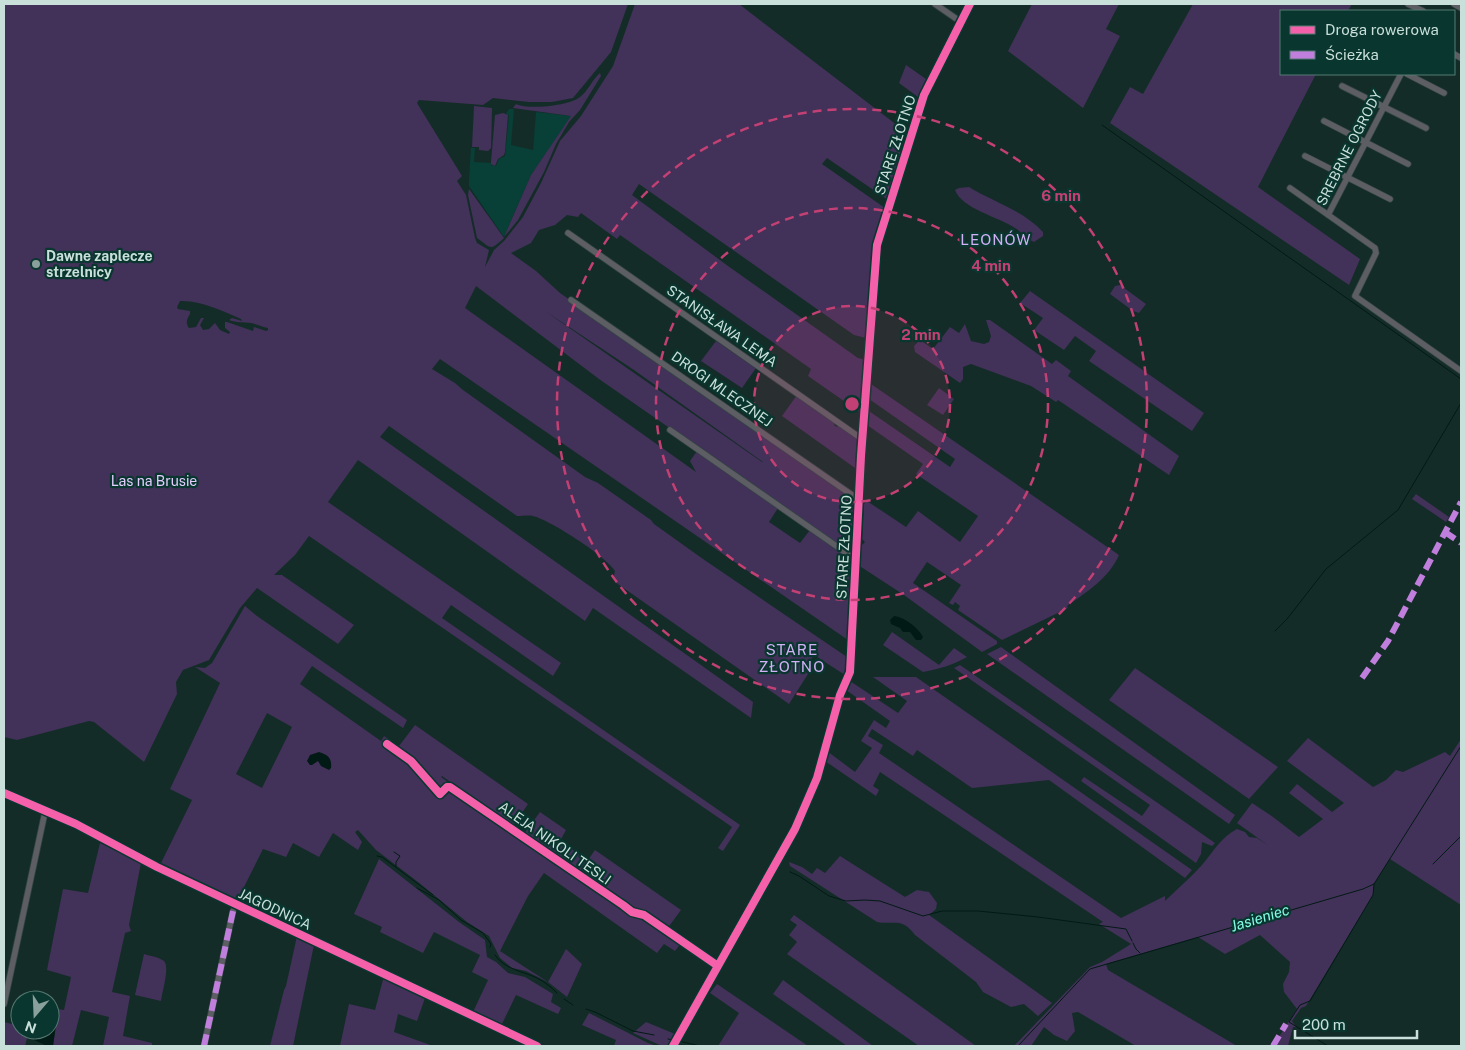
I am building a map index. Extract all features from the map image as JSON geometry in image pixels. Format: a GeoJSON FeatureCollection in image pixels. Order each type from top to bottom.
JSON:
{"type":"FeatureCollection","features":[{"type":"Feature","properties":{"kind":"street"},"geometry":{"type":"LineString","coordinates":[[935,4],[960,23]]}},
{"type":"Feature","properties":{"kind":"street","name":"STARE ZŁOTNO"},"geometry":{"type":"LineString","coordinates":[[673,1046],[795,830],[817,778],[840,695],[851,668],[862,439],[876,253],[880,234],[924,95],[970,4]]}},
{"type":"Feature","properties":{"kind":"street"},"geometry":{"type":"LineString","coordinates":[[1408,4],[1421,10]]}},
{"type":"Feature","properties":{"kind":"street"},"geometry":{"type":"LineString","coordinates":[[1454,4],[1461,8]]}},
{"type":"Feature","properties":{"kind":"street","name":"SREBRNE OGRODY"},"geometry":{"type":"LineString","coordinates":[[1400,75],[1328,215],[1376,250],[1355,296],[1461,371]]}},
{"type":"Feature","properties":{"kind":"street"},"geometry":{"type":"LineString","coordinates":[[1409,75],[1444,92]]}},
{"type":"Feature","properties":{"kind":"street"},"geometry":{"type":"LineString","coordinates":[[1342,86],[1426,128]]}},
{"type":"Feature","properties":{"kind":"street"},"geometry":{"type":"LineString","coordinates":[[1324,121],[1408,164]]}},
{"type":"Feature","properties":{"kind":"street"},"geometry":{"type":"LineString","coordinates":[[1305,156],[1390,199]]}},
{"type":"Feature","properties":{"kind":"street"},"geometry":{"type":"LineString","coordinates":[[1290,188],[1328,215]]}},
{"type":"Feature","properties":{"kind":"street","name":"STANISŁAWA LEMA"},"geometry":{"type":"LineString","coordinates":[[568,233],[862,439]]}},
{"type":"Feature","properties":{"kind":"street","name":"DROGI MLECZNEJ"},"geometry":{"type":"LineString","coordinates":[[572,300],[844,490],[859,498]]}},
{"type":"Feature","properties":{"kind":"street"},"geometry":{"type":"LineString","coordinates":[[670,430],[844,551],[856,557]]}},
{"type":"Feature","properties":{"kind":"street","name":"ALEJA NIKOLI TESLI"},"geometry":{"type":"LineString","coordinates":[[386,744],[411,761],[440,794],[450,786],[632,912],[644,915],[718,966]]}},
{"type":"Feature","properties":{"kind":"street","name":"JAGODNICA"},"geometry":{"type":"LineString","coordinates":[[4,793],[85,828],[157,867],[537,1046]]}},
{"type":"Feature","properties":{"kind":"street"},"geometry":{"type":"LineString","coordinates":[[4,1004],[45,812]]}},
{"type":"Feature","properties":{"kind":"street"},"geometry":{"type":"LineString","coordinates":[[204,1046],[232,912]]}},
{"type":"Feature","properties":{"kind":"shaded area"},"geometry":{"type":"Polygon","coordinates":[[[509,109],[514,109],[511,145],[533,150],[536,112],[572,116],[531,175],[504,237],[469,186],[469,180],[471,148],[475,148],[474,162],[491,163],[491,165],[496,166],[499,159],[505,156],[509,115],[506,114],[509,109]]]}},
{"type":"Feature","properties":{"kind":"green space","name":"Las na Brusie"},"geometry":{"type":"Polygon","coordinates":[[[4,4],[628,4],[611,52],[573,98],[552,102],[529,102],[493,98],[483,105],[419,100],[417,103],[462,176],[457,181],[466,195],[475,238],[477,243],[489,250],[485,267],[494,250],[504,241],[523,217],[560,141],[581,116],[613,66],[635,4],[739,4],[906,132],[888,200],[827,158],[822,164],[885,208],[873,246],[866,338],[854,335],[639,184],[632,195],[858,358],[867,360],[861,413],[808,376],[811,369],[620,235],[617,239],[581,213],[578,217],[567,215],[555,225],[539,230],[531,243],[511,253],[536,271],[560,293],[854,500],[851,554],[599,379],[476,286],[465,308],[696,472],[690,461],[697,451],[778,508],[769,522],[800,543],[810,530],[852,560],[851,568],[848,572],[851,574],[852,579],[848,640],[440,359],[432,369],[455,383],[585,477],[598,483],[703,559],[847,657],[845,675],[814,655],[804,670],[808,674],[789,704],[615,582],[615,571],[610,564],[590,548],[541,519],[531,516],[517,516],[389,426],[380,437],[753,702],[751,718],[593,608],[585,621],[358,460],[328,502],[561,663],[553,676],[451,605],[442,618],[740,825],[723,851],[718,848],[732,827],[309,536],[295,555],[274,575],[282,575],[354,625],[338,644],[257,588],[240,608],[209,660],[183,670],[176,682],[177,694],[144,762],[94,722],[89,721],[17,740],[4,737],[4,4]],[[180,301],[178,309],[190,311],[187,319],[189,328],[196,327],[201,318],[204,318],[200,325],[203,330],[209,329],[215,323],[220,330],[229,334],[230,332],[225,328],[225,322],[227,322],[253,331],[254,327],[268,330],[268,328],[253,323],[229,320],[232,318],[242,321],[211,307],[195,302],[180,301]],[[545,311],[762,462],[763,462],[634,370],[545,311]]]}},
{"type":"Feature","properties":{"kind":"green space"},"geometry":{"type":"Polygon","coordinates":[[[1032,4],[1119,4],[1106,29],[1120,36],[1083,108],[1008,51],[1032,4]]]}},
{"type":"Feature","properties":{"kind":"green space"},"geometry":{"type":"Polygon","coordinates":[[[1193,4],[1352,4],[1349,10],[1280,10],[1280,75],[1315,75],[1258,187],[1360,259],[1349,285],[1110,123],[1130,87],[1143,94],[1193,4]]]}},
{"type":"Feature","properties":{"kind":"green space"},"geometry":{"type":"Polygon","coordinates":[[[906,65],[926,79],[918,97],[899,83],[906,65]]]}},
{"type":"Feature","properties":{"kind":"green space"},"geometry":{"type":"Polygon","coordinates":[[[600,73],[601,76],[580,110],[569,122],[556,144],[544,172],[518,220],[504,237],[531,175],[571,116],[513,108],[516,104],[539,107],[558,105],[575,100],[583,95],[600,73]]]}},
{"type":"Feature","properties":{"kind":"green space"},"geometry":{"type":"Polygon","coordinates":[[[474,106],[492,108],[491,148],[488,151],[479,150],[479,147],[472,147],[474,106]]]}},
{"type":"Feature","properties":{"kind":"green space"},"geometry":{"type":"Polygon","coordinates":[[[503,113],[508,115],[505,152],[498,159],[495,166],[491,162],[495,115],[503,113]]]}},
{"type":"Feature","properties":{"kind":"green space"},"geometry":{"type":"Polygon","coordinates":[[[969,187],[1026,218],[1043,232],[1043,236],[1034,242],[1008,224],[965,202],[955,190],[969,187]]]}},
{"type":"Feature","properties":{"kind":"green space"},"geometry":{"type":"Polygon","coordinates":[[[469,189],[504,238],[493,247],[488,246],[477,238],[468,195],[469,189]]]}},
{"type":"Feature","properties":{"kind":"green space"},"geometry":{"type":"Polygon","coordinates":[[[1120,285],[1146,304],[1139,313],[1133,311],[1110,294],[1115,286],[1120,285]]]}},
{"type":"Feature","properties":{"kind":"green space"},"geometry":{"type":"Polygon","coordinates":[[[1030,291],[1204,413],[1192,431],[1089,361],[1096,351],[1075,336],[1064,350],[1034,330],[1043,318],[1020,303],[1030,291]]]}},
{"type":"Feature","properties":{"kind":"green space"},"geometry":{"type":"Polygon","coordinates":[[[986,320],[990,320],[1052,364],[1056,360],[1071,371],[1068,376],[1179,456],[1169,475],[1058,400],[1056,402],[1031,386],[971,364],[963,367],[963,379],[960,383],[915,352],[914,346],[918,342],[923,342],[933,349],[950,327],[959,333],[965,324],[971,341],[984,344],[989,342],[991,336],[986,320]]]}},
{"type":"Feature","properties":{"kind":"green space"},"geometry":{"type":"Polygon","coordinates":[[[716,341],[756,368],[742,388],[701,361],[716,341]]]}},
{"type":"Feature","properties":{"kind":"green space"},"geometry":{"type":"Polygon","coordinates":[[[871,384],[1119,555],[1109,571],[1097,584],[1067,606],[1068,608],[1002,640],[958,610],[960,606],[955,602],[953,605],[949,603],[961,585],[927,562],[913,583],[997,641],[997,644],[982,652],[904,595],[858,565],[862,545],[865,542],[862,539],[864,504],[867,501],[906,527],[918,511],[960,542],[978,516],[916,474],[923,464],[867,425],[869,411],[950,467],[955,459],[869,399],[871,384]]]}},
{"type":"Feature","properties":{"kind":"green space"},"geometry":{"type":"Polygon","coordinates":[[[939,388],[954,399],[943,415],[927,405],[939,388]]]}},
{"type":"Feature","properties":{"kind":"green space"},"geometry":{"type":"Polygon","coordinates":[[[797,395],[835,423],[834,425],[837,427],[838,425],[857,439],[855,468],[782,416],[797,395]]]}},
{"type":"Feature","properties":{"kind":"green space"},"geometry":{"type":"Polygon","coordinates":[[[1416,494],[1449,517],[1446,522],[1412,499],[1416,494]]]}},
{"type":"Feature","properties":{"kind":"green space"},"geometry":{"type":"Polygon","coordinates":[[[245,606],[407,720],[403,728],[312,666],[300,684],[381,741],[384,736],[399,746],[415,725],[528,804],[513,826],[441,777],[634,916],[642,917],[681,943],[675,951],[664,944],[657,953],[544,873],[528,896],[500,951],[548,982],[526,971],[512,968],[500,958],[489,936],[467,922],[376,850],[358,830],[355,832],[362,842],[358,850],[333,833],[319,857],[293,843],[286,857],[263,849],[237,901],[161,863],[192,800],[170,789],[220,683],[195,667],[205,668],[212,663],[245,606]],[[267,713],[236,774],[262,788],[292,727],[267,713]]]}},
{"type":"Feature","properties":{"kind":"green space"},"geometry":{"type":"Polygon","coordinates":[[[892,632],[939,665],[954,648],[967,657],[935,670],[923,672],[883,645],[892,632]]]}},
{"type":"Feature","properties":{"kind":"green space"},"geometry":{"type":"Polygon","coordinates":[[[1001,647],[1235,815],[1229,824],[987,654],[1001,647]]]}},
{"type":"Feature","properties":{"kind":"green space"},"geometry":{"type":"Polygon","coordinates":[[[960,665],[1215,843],[1212,846],[1202,842],[1201,854],[1196,863],[1081,781],[1084,777],[1142,816],[1150,805],[954,668],[960,665]]]}},
{"type":"Feature","properties":{"kind":"green space"},"geometry":{"type":"Polygon","coordinates":[[[1135,668],[1278,767],[1249,799],[1109,700],[1135,668]]]}},
{"type":"Feature","properties":{"kind":"green space"},"geometry":{"type":"Polygon","coordinates":[[[873,677],[916,677],[1192,870],[1185,878],[1049,780],[972,788],[917,750],[913,756],[872,729],[868,736],[883,745],[879,753],[1121,918],[1165,896],[1165,901],[1202,865],[1222,841],[1237,829],[1269,846],[1237,823],[1252,803],[1299,837],[1323,819],[1289,793],[1297,784],[1332,812],[1344,803],[1287,761],[1308,738],[1373,787],[1386,780],[1396,770],[1403,772],[1445,752],[1450,756],[1461,739],[1461,905],[1390,859],[1374,884],[1373,895],[1306,1006],[1301,1008],[1292,1021],[1296,1027],[1293,1027],[1288,1046],[1273,1046],[1297,1009],[1284,992],[1283,984],[1289,972],[1290,962],[1260,935],[1225,954],[1198,937],[1106,964],[1108,970],[1237,1046],[1136,1046],[1078,1012],[1072,1013],[1075,1031],[1067,1041],[1054,1035],[1044,1027],[1031,1046],[1014,1046],[1090,967],[1102,962],[1131,944],[1099,924],[1103,922],[880,772],[873,786],[879,790],[876,796],[825,761],[827,751],[855,772],[872,748],[861,741],[874,720],[886,728],[890,721],[846,690],[850,681],[898,713],[907,701],[873,677]]]}},
{"type":"Feature","properties":{"kind":"green space"},"geometry":{"type":"Polygon","coordinates":[[[540,812],[566,830],[560,841],[588,860],[595,850],[681,910],[667,929],[638,908],[630,908],[524,834],[540,812]]]}},
{"type":"Feature","properties":{"kind":"green space"},"geometry":{"type":"Polygon","coordinates":[[[100,843],[141,863],[129,925],[131,931],[125,933],[112,992],[130,996],[123,1036],[157,1046],[103,1046],[109,1017],[81,1010],[72,1046],[53,1046],[54,1040],[60,1040],[60,1009],[64,1010],[71,977],[47,970],[63,889],[88,893],[100,843]]]}},
{"type":"Feature","properties":{"kind":"green space"},"geometry":{"type":"Polygon","coordinates":[[[840,856],[905,897],[917,890],[929,892],[937,903],[936,909],[929,915],[1052,1003],[1038,1016],[1024,1004],[1011,1007],[983,992],[976,982],[906,926],[898,923],[877,922],[790,866],[789,862],[802,867],[812,874],[817,868],[825,873],[840,856]]]}},
{"type":"Feature","properties":{"kind":"green space"},"geometry":{"type":"Polygon","coordinates":[[[379,859],[485,940],[487,957],[508,973],[525,977],[553,994],[551,1002],[561,1008],[558,1014],[516,995],[501,1026],[473,1012],[488,980],[472,972],[480,955],[434,932],[423,953],[380,932],[382,927],[354,914],[379,859]]]}},
{"type":"Feature","properties":{"kind":"green space"},"geometry":{"type":"Polygon","coordinates":[[[794,915],[976,1046],[919,1046],[787,954],[797,942],[789,935],[797,925],[790,920],[794,915]]]}},
{"type":"Feature","properties":{"kind":"green space"},"geometry":{"type":"Polygon","coordinates":[[[297,936],[314,945],[293,1046],[270,1046],[286,986],[297,936]]]}},
{"type":"Feature","properties":{"kind":"green space"},"geometry":{"type":"Polygon","coordinates":[[[566,949],[582,964],[567,997],[548,982],[566,949]]]}},
{"type":"Feature","properties":{"kind":"green space"},"geometry":{"type":"Polygon","coordinates":[[[144,954],[160,958],[166,964],[161,1001],[135,995],[144,954]]]}},
{"type":"Feature","properties":{"kind":"green space"},"geometry":{"type":"Polygon","coordinates":[[[384,976],[425,998],[417,1021],[398,1014],[394,1032],[433,1046],[340,1046],[349,1004],[375,1010],[384,976]]]}},
{"type":"Feature","properties":{"kind":"green space"},"geometry":{"type":"Polygon","coordinates":[[[783,980],[873,1046],[847,1046],[773,994],[783,980]]]}},
{"type":"Feature","properties":{"kind":"green space"},"geometry":{"type":"Polygon","coordinates":[[[717,984],[808,1046],[718,1046],[739,1013],[710,993],[717,984]]]}},
{"type":"Feature","properties":{"kind":"green space"},"geometry":{"type":"Polygon","coordinates":[[[589,1013],[657,1046],[614,1046],[616,1040],[582,1025],[589,1013]]]}},
{"type":"Feature","properties":{"kind":"green space"},"geometry":{"type":"Polygon","coordinates":[[[4,1022],[10,1024],[10,1040],[26,1040],[25,1046],[4,1046],[4,1022]]]}},
{"type":"Feature","properties":{"kind":"green space"},"geometry":{"type":"Polygon","coordinates":[[[646,1022],[675,1034],[668,1046],[662,1046],[633,1033],[646,1022]]]}},
{"type":"Feature","properties":{"kind":"water"},"geometry":{"type":"Polygon","coordinates":[[[894,616],[906,620],[914,626],[923,637],[921,640],[916,640],[910,632],[903,632],[900,628],[891,624],[890,620],[894,616]]]}},
{"type":"Feature","properties":{"kind":"water"},"geometry":{"type":"Polygon","coordinates":[[[319,752],[330,759],[331,768],[329,770],[321,766],[318,761],[310,765],[307,761],[310,755],[319,752]]]}},
{"type":"Feature","properties":{"kind":"water"},"geometry":{"type":"Polygon","coordinates":[[[34,1040],[54,1040],[53,1046],[47,1046],[34,1040]]]}},
{"type":"Feature","properties":{"kind":"waterway"},"geometry":{"type":"LineString","coordinates":[[1102,125],[1461,379]]}},
{"type":"Feature","properties":{"kind":"waterway"},"geometry":{"type":"LineString","coordinates":[[1275,631],[1287,619],[1326,569],[1398,510],[1461,403]]}},
{"type":"Feature","properties":{"kind":"waterway","name":"Jasieniec"},"geometry":{"type":"LineString","coordinates":[[1018,1046],[1090,969],[1363,889],[1374,884],[1461,746]]}},
{"type":"Feature","properties":{"kind":"waterway"},"geometry":{"type":"LineString","coordinates":[[1433,864],[1461,836]]}},
{"type":"Feature","properties":{"kind":"waterway"},"geometry":{"type":"LineString","coordinates":[[394,852],[400,856],[396,866]]}},
{"type":"Feature","properties":{"kind":"waterway"},"geometry":{"type":"LineString","coordinates":[[377,856],[382,857],[433,895]]}},
{"type":"Feature","properties":{"kind":"waterway"},"geometry":{"type":"LineString","coordinates":[[790,872],[829,896],[846,901],[880,901],[923,916],[942,911],[978,911],[1126,929],[1132,941]]}},
{"type":"Feature","properties":{"kind":"waterway"},"geometry":{"type":"LineString","coordinates":[[1328,1046],[1289,1022],[1300,1005],[1310,1001],[1373,895],[1374,884]]}},
{"type":"Feature","properties":{"kind":"waterway"},"geometry":{"type":"LineString","coordinates":[[417,888],[439,900],[461,920],[483,933],[491,944],[490,947]]}},
{"type":"Feature","properties":{"kind":"waterway"},"geometry":{"type":"LineString","coordinates":[[1133,943],[1140,953]]}},
{"type":"Feature","properties":{"kind":"waterway"},"geometry":{"type":"LineString","coordinates":[[495,955],[504,964],[540,980],[557,993]]}},
{"type":"Feature","properties":{"kind":"waterway"},"geometry":{"type":"LineString","coordinates":[[564,999],[573,1005]]}},
{"type":"Feature","properties":{"kind":"waterway"},"geometry":{"type":"LineString","coordinates":[[586,1009],[633,1031],[654,1035]]}},
{"type":"Feature","properties":{"kind":"waterway"},"geometry":{"type":"LineString","coordinates":[[668,1039],[673,1040]]}},
{"type":"Feature","properties":{"kind":"waterway"},"geometry":{"type":"LineString","coordinates":[[679,1041],[700,1046]]}},
{"type":"Feature","properties":{"kind":"marked path"},"geometry":{"type":"LineString","coordinates":[[1362,678],[1388,641],[1461,502]]}},
{"type":"Feature","properties":{"kind":"marked path"},"geometry":{"type":"LineString","coordinates":[[1445,532],[1461,543]]}},
{"type":"Feature","properties":{"kind":"marked path"},"geometry":{"type":"LineString","coordinates":[[204,1046],[233,911]]}},
{"type":"Feature","properties":{"kind":"marked path"},"geometry":{"type":"LineString","coordinates":[[1273,1046],[1286,1024]]}},
{"type":"Feature","properties":{"kind":"cycle path"},"geometry":{"type":"LineString","coordinates":[[673,1046],[795,829],[817,778],[840,695],[850,672],[861,456],[877,245],[924,95],[970,4]]}},
{"type":"Feature","properties":{"kind":"cycle path"},"geometry":{"type":"LineString","coordinates":[[387,744],[411,761],[440,794],[447,787],[450,787],[632,912],[644,915],[718,966]]}},
{"type":"Feature","properties":{"kind":"cycle path"},"geometry":{"type":"LineString","coordinates":[[4,793],[76,824],[157,867],[537,1046]]}},
{"type":"Feature","properties":{"kind":"place","name":"Dawne zaplecze strzelnicy"},"geometry":{"type":"Point","coordinates":[36,264]}},
{"type":"Feature","properties":{"kind":"district","name":"LEONÓW"},"geometry":{"type":"Point","coordinates":[996,240]}},
{"type":"Feature","properties":{"kind":"district","name":"STARE ZŁOTNO"},"geometry":{"type":"Point","coordinates":[792,658]}}]}
